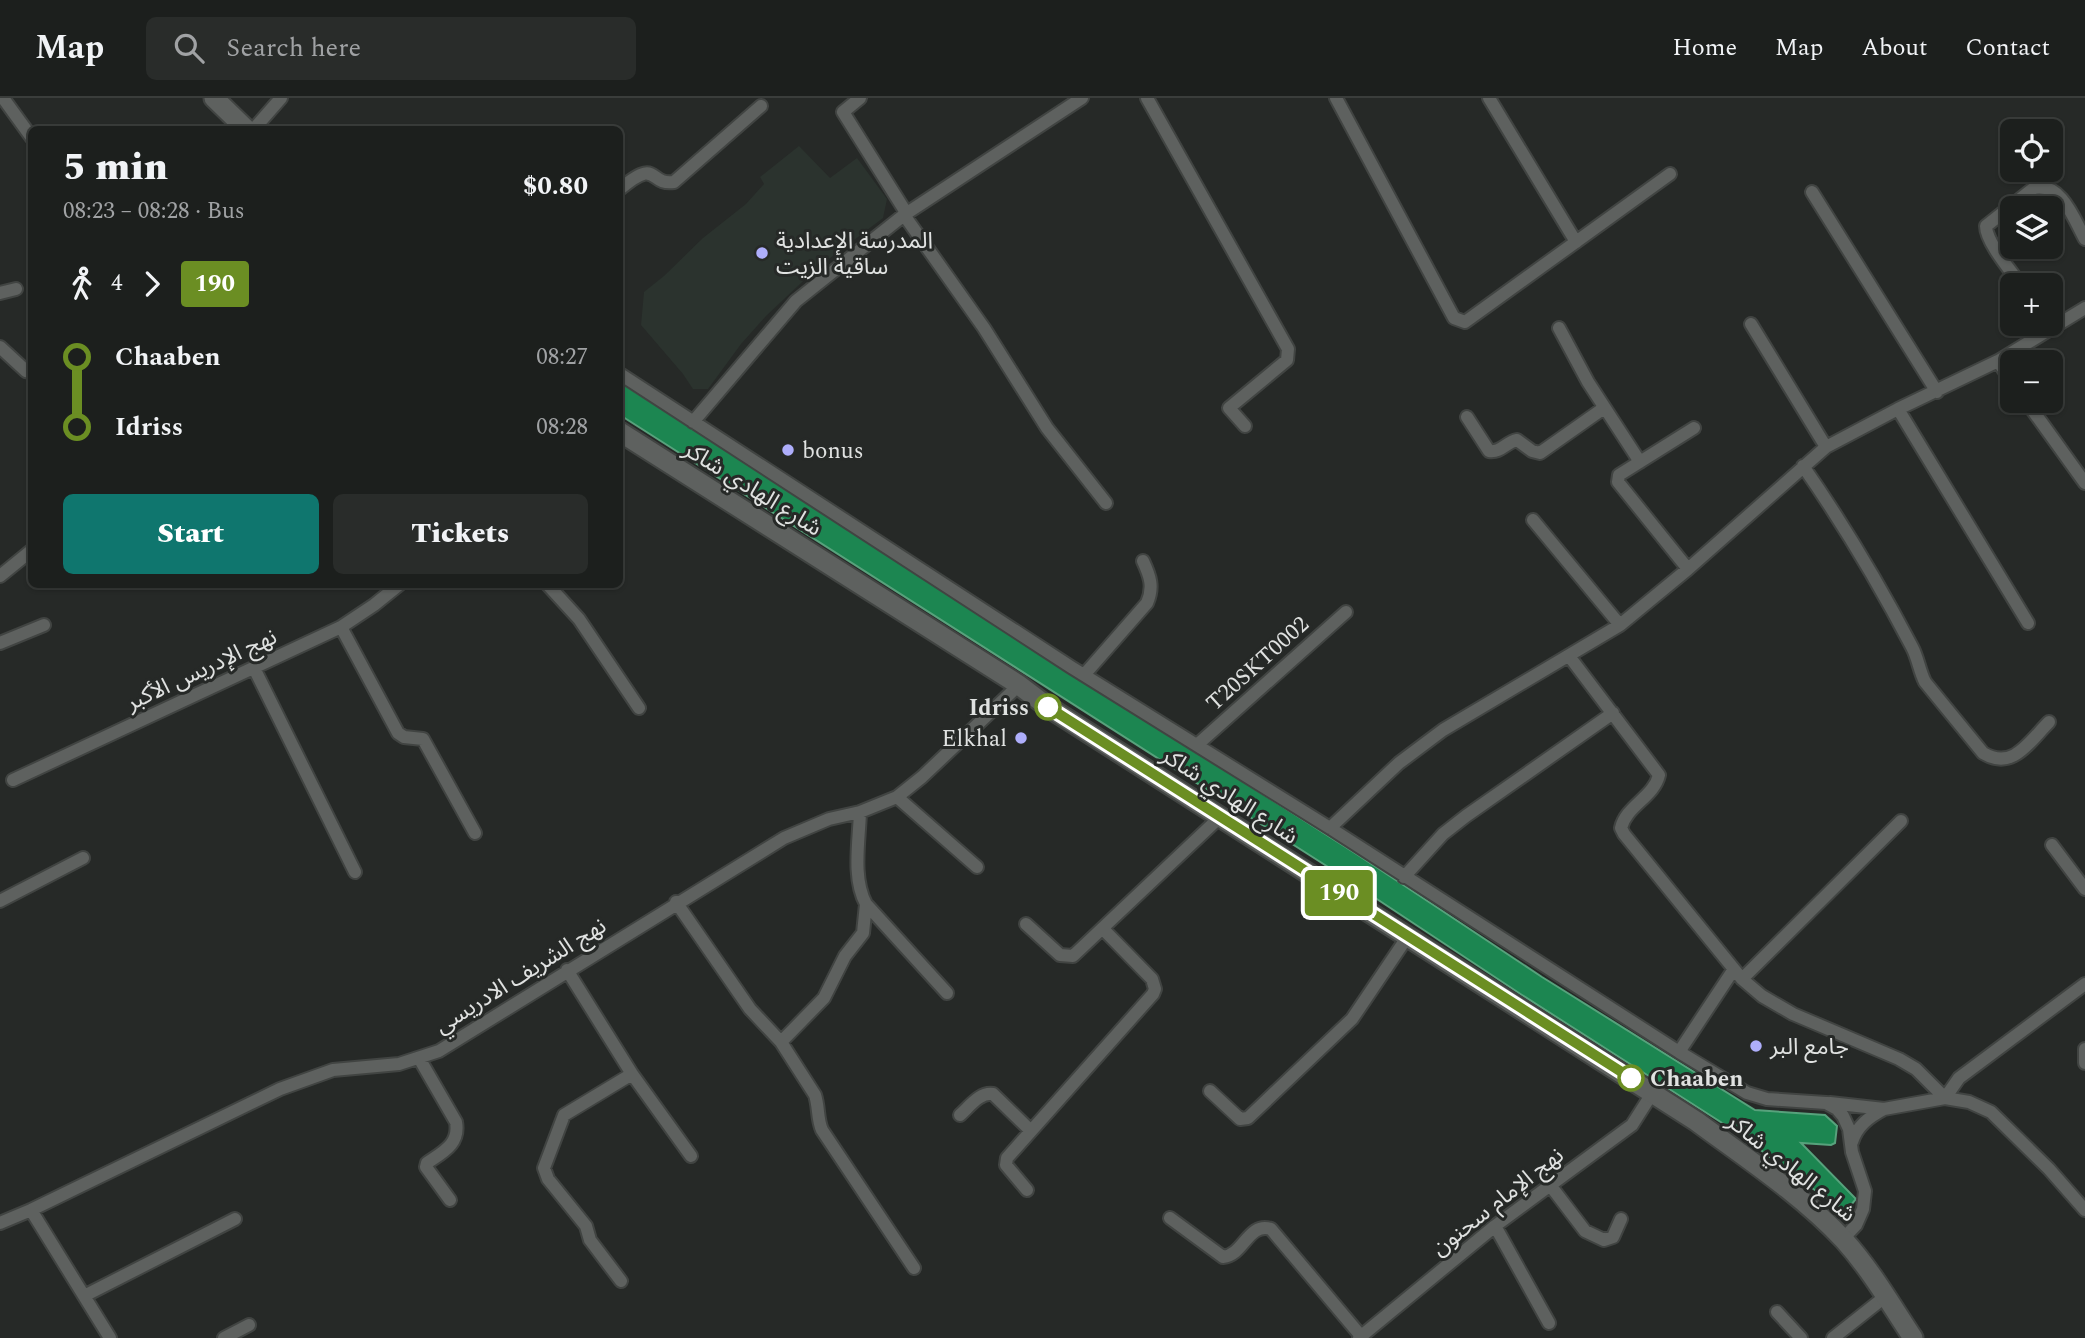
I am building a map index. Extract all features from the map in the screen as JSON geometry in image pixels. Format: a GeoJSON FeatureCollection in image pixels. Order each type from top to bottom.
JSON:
{"type":"FeatureCollection","features":[{"type":"Feature","properties":{"kind":"main road"},"geometry":{"type":"LineString","coordinates":[[214,98],[243,126]]}},
{"type":"Feature","properties":{"kind":"main road","name":"شارع الهادي شاكر"},"geometry":{"type":"LineString","coordinates":[[623,434],[1653,1092],[1776,1181],[1843,1240],[1886,1296],[1913,1338]]}},
{"type":"Feature","properties":{"kind":"street"},"geometry":{"type":"LineString","coordinates":[[3,98],[28,132]]}},
{"type":"Feature","properties":{"kind":"street"},"geometry":{"type":"LineString","coordinates":[[256,126],[281,98]]}},
{"type":"Feature","properties":{"kind":"street"},"geometry":{"type":"LineString","coordinates":[[860,98],[843,113],[1047,428],[1106,503]]}},
{"type":"Feature","properties":{"kind":"street"},"geometry":{"type":"LineString","coordinates":[[693,422],[796,300],[906,214],[1082,98]]}},
{"type":"Feature","properties":{"kind":"street"},"geometry":{"type":"LineString","coordinates":[[1147,98],[1289,349],[1287,360],[1229,408],[1245,426]]}},
{"type":"Feature","properties":{"kind":"street"},"geometry":{"type":"LineString","coordinates":[[1336,98],[1454,318],[1465,322],[1671,174]]}},
{"type":"Feature","properties":{"kind":"street"},"geometry":{"type":"LineString","coordinates":[[1489,98],[1576,242]]}},
{"type":"Feature","properties":{"kind":"street"},"geometry":{"type":"LineString","coordinates":[[623,187],[635,177],[646,173],[666,183],[674,182],[761,106]]}},
{"type":"Feature","properties":{"kind":"street"},"geometry":{"type":"LineString","coordinates":[[2013,273],[1986,233],[1986,226],[2034,187],[2052,189],[2064,203],[2085,239]]}},
{"type":"Feature","properties":{"kind":"street"},"geometry":{"type":"LineString","coordinates":[[1812,192],[1937,392]]}},
{"type":"Feature","properties":{"kind":"street"},"geometry":{"type":"LineString","coordinates":[[0,293],[16,289]]}},
{"type":"Feature","properties":{"kind":"street"},"geometry":{"type":"LineString","coordinates":[[2063,319],[2085,308]]}},
{"type":"Feature","properties":{"kind":"street"},"geometry":{"type":"LineString","coordinates":[[1751,324],[1826,447]]}},
{"type":"Feature","properties":{"kind":"street"},"geometry":{"type":"LineString","coordinates":[[1559,328],[1604,408],[1640,462]]}},
{"type":"Feature","properties":{"kind":"street"},"geometry":{"type":"LineString","coordinates":[[1330,828],[1399,763],[1443,730],[1620,625],[1826,447],[1998,361],[2035,336]]}},
{"type":"Feature","properties":{"kind":"street"},"geometry":{"type":"LineString","coordinates":[[0,346],[26,371],[28,370]]}},
{"type":"Feature","properties":{"kind":"street"},"geometry":{"type":"LineString","coordinates":[[623,376],[1084,675],[1747,1093],[1767,1099],[1884,1109],[1945,1098],[1969,1102],[1991,1112],[2049,1169],[2085,1210]]}},
{"type":"Feature","properties":{"kind":"street"},"geometry":{"type":"LineString","coordinates":[[1467,417],[1489,451],[1498,451],[1511,441],[1517,440],[1532,451],[1540,453],[1604,408]]}},
{"type":"Feature","properties":{"kind":"street"},"geometry":{"type":"LineString","coordinates":[[1898,409],[2028,624]]}},
{"type":"Feature","properties":{"kind":"street"},"geometry":{"type":"LineString","coordinates":[[2035,413],[2085,483]]}},
{"type":"Feature","properties":{"kind":"street"},"geometry":{"type":"LineString","coordinates":[[1688,569],[1619,486],[1619,475],[1693,428]]}},
{"type":"Feature","properties":{"kind":"street"},"geometry":{"type":"LineString","coordinates":[[1803,466],[1850,535],[1878,583],[1915,653],[1925,682],[1983,753],[1993,759],[2012,758],[2049,722]]}},
{"type":"Feature","properties":{"kind":"street"},"geometry":{"type":"LineString","coordinates":[[1532,520],[1620,625]]}},
{"type":"Feature","properties":{"kind":"street"},"geometry":{"type":"LineString","coordinates":[[0,576],[28,553]]}},
{"type":"Feature","properties":{"kind":"street"},"geometry":{"type":"LineString","coordinates":[[1084,675],[1147,603],[1151,584],[1143,561]]}},
{"type":"Feature","properties":{"kind":"street","name":"نهج الإدريس الأكبر"},"geometry":{"type":"LineString","coordinates":[[13,779],[341,627],[395,588]]}},
{"type":"Feature","properties":{"kind":"street"},"geometry":{"type":"LineString","coordinates":[[551,588],[579,619],[639,708]]}},
{"type":"Feature","properties":{"kind":"street","name":"T20SKT0002"},"geometry":{"type":"LineString","coordinates":[[1196,745],[1346,612]]}},
{"type":"Feature","properties":{"kind":"street"},"geometry":{"type":"LineString","coordinates":[[0,643],[1,645],[44,625]]}},
{"type":"Feature","properties":{"kind":"street"},"geometry":{"type":"LineString","coordinates":[[341,627],[398,733],[404,737],[423,739],[475,833]]}},
{"type":"Feature","properties":{"kind":"street"},"geometry":{"type":"LineString","coordinates":[[1569,656],[1659,775],[1657,783],[1625,817],[1621,828],[1624,834],[1738,974],[1762,996],[1793,1014],[1908,1064],[1945,1098]]}},
{"type":"Feature","properties":{"kind":"street"},"geometry":{"type":"LineString","coordinates":[[254,668],[355,872]]}},
{"type":"Feature","properties":{"kind":"street","name":"نهج الشريف الادريسي"},"geometry":{"type":"LineString","coordinates":[[0,1223],[280,1089],[333,1070],[399,1064],[439,1051],[676,902],[785,838],[829,819],[860,812],[897,797],[922,777],[1019,685]]}},
{"type":"Feature","properties":{"kind":"street"},"geometry":{"type":"LineString","coordinates":[[1404,877],[1443,834],[1465,816],[1613,713]]}},
{"type":"Feature","properties":{"kind":"street"},"geometry":{"type":"LineString","coordinates":[[897,797],[977,867]]}},
{"type":"Feature","properties":{"kind":"street"},"geometry":{"type":"LineString","coordinates":[[860,812],[860,893],[866,904],[947,993]]}},
{"type":"Feature","properties":{"kind":"street"},"geometry":{"type":"LineString","coordinates":[[1026,924],[1060,955],[1066,957],[1078,953],[1219,817]]}},
{"type":"Feature","properties":{"kind":"street"},"geometry":{"type":"LineString","coordinates":[[1679,1052],[1738,974],[1901,821]]}},
{"type":"Feature","properties":{"kind":"street"},"geometry":{"type":"LineString","coordinates":[[2052,845],[2085,889]]}},
{"type":"Feature","properties":{"kind":"street"},"geometry":{"type":"LineString","coordinates":[[0,901],[83,859]]}},
{"type":"Feature","properties":{"kind":"street"},"geometry":{"type":"LineString","coordinates":[[676,902],[750,1009],[780,1042],[816,1095],[822,1130],[914,1268]]}},
{"type":"Feature","properties":{"kind":"street"},"geometry":{"type":"LineString","coordinates":[[780,1042],[824,998],[845,956],[863,933],[866,904]]}},
{"type":"Feature","properties":{"kind":"street"},"geometry":{"type":"LineString","coordinates":[[1027,1190],[1006,1163],[1155,989],[1152,979],[1103,929]]}},
{"type":"Feature","properties":{"kind":"street"},"geometry":{"type":"LineString","coordinates":[[1210,1091],[1240,1119],[1248,1118],[1359,1012],[1408,936]]}},
{"type":"Feature","properties":{"kind":"street"},"geometry":{"type":"LineString","coordinates":[[567,970],[632,1074],[691,1156]]}},
{"type":"Feature","properties":{"kind":"street"},"geometry":{"type":"LineString","coordinates":[[1945,1098],[1959,1078],[2085,984]]}},
{"type":"Feature","properties":{"kind":"street"},"geometry":{"type":"LineString","coordinates":[[2085,1049],[2085,1063]]}},
{"type":"Feature","properties":{"kind":"street"},"geometry":{"type":"LineString","coordinates":[[419,1058],[456,1122],[457,1132],[451,1145],[427,1163],[426,1167],[450,1200]]}},
{"type":"Feature","properties":{"kind":"street"},"geometry":{"type":"LineString","coordinates":[[621,1281],[590,1240],[586,1226],[548,1179],[544,1168],[564,1115],[632,1074]]}},
{"type":"Feature","properties":{"kind":"street","name":"نهج الإمام سحنون"},"geometry":{"type":"LineString","coordinates":[[1360,1337],[1495,1226],[1632,1125],[1653,1092]]}},
{"type":"Feature","properties":{"kind":"street"},"geometry":{"type":"LineString","coordinates":[[960,1115],[982,1095],[989,1093],[1031,1131]]}},
{"type":"Feature","properties":{"kind":"street"},"geometry":{"type":"LineString","coordinates":[[1826,1103],[1837,1109],[1849,1129],[1865,1191],[1865,1203],[1856,1225],[1843,1240]]}},
{"type":"Feature","properties":{"kind":"street"},"geometry":{"type":"LineString","coordinates":[[1851,1145],[1855,1132],[1861,1125],[1884,1109]]}},
{"type":"Feature","properties":{"kind":"street"},"geometry":{"type":"LineString","coordinates":[[1549,1185],[1585,1231],[1604,1240],[1614,1237],[1621,1219]]}},
{"type":"Feature","properties":{"kind":"street"},"geometry":{"type":"LineString","coordinates":[[31,1210],[110,1338]]}},
{"type":"Feature","properties":{"kind":"street"},"geometry":{"type":"LineString","coordinates":[[1170,1217],[1223,1257],[1232,1255],[1255,1230],[1272,1229],[1360,1337]]}},
{"type":"Feature","properties":{"kind":"street"},"geometry":{"type":"LineString","coordinates":[[84,1296],[235,1219]]}},
{"type":"Feature","properties":{"kind":"street"},"geometry":{"type":"LineString","coordinates":[[1495,1226],[1549,1323]]}},
{"type":"Feature","properties":{"kind":"street"},"geometry":{"type":"LineString","coordinates":[[1833,1338],[1886,1296]]}},
{"type":"Feature","properties":{"kind":"street"},"geometry":{"type":"LineString","coordinates":[[1777,1312],[1801,1338]]}},
{"type":"Feature","properties":{"kind":"street"},"geometry":{"type":"LineString","coordinates":[[224,1338],[249,1325]]}},
{"type":"Feature","properties":{"kind":"shaded area","name":"المدرسة الإعدادية ساقية الزيت"},"geometry":{"type":"Polygon","coordinates":[[[799,146],[830,178],[857,158],[887,199],[883,218],[817,268],[766,316],[741,344],[708,389],[693,389],[641,325],[644,292],[703,238],[746,204],[764,184],[760,177],[799,146]]]}},
{"type":"Feature","properties":{"kind":"shaded area"},"geometry":{"type":"Polygon","coordinates":[[[623,384],[1358,855],[1542,977],[1755,1110],[1825,1115],[1837,1126],[1835,1143],[1801,1143],[1856,1199],[1846,1211],[1741,1135],[1336,872],[623,417],[623,384]]]}},
{"type":"Feature","properties":{"kind":"bus line","name":"190"},"geometry":{"type":"LineString","coordinates":[[1048,707],[1631,1078]]}},
{"type":"Feature","properties":{"kind":"place","name":"المدرسة الإعدادية ساقية الزيت"},"geometry":{"type":"Point","coordinates":[762,253]}},
{"type":"Feature","properties":{"kind":"place","name":"bonus"},"geometry":{"type":"Point","coordinates":[788,450]}},
{"type":"Feature","properties":{"kind":"place","name":"Idriss"},"geometry":{"type":"Point","coordinates":[1048,707]}},
{"type":"Feature","properties":{"kind":"place","name":"Elkhal"},"geometry":{"type":"Point","coordinates":[1021,738]}},
{"type":"Feature","properties":{"kind":"place","name":"جامع البر"},"geometry":{"type":"Point","coordinates":[1756,1046]}},
{"type":"Feature","properties":{"kind":"place","name":"Chaaben"},"geometry":{"type":"Point","coordinates":[1631,1078]}}]}
